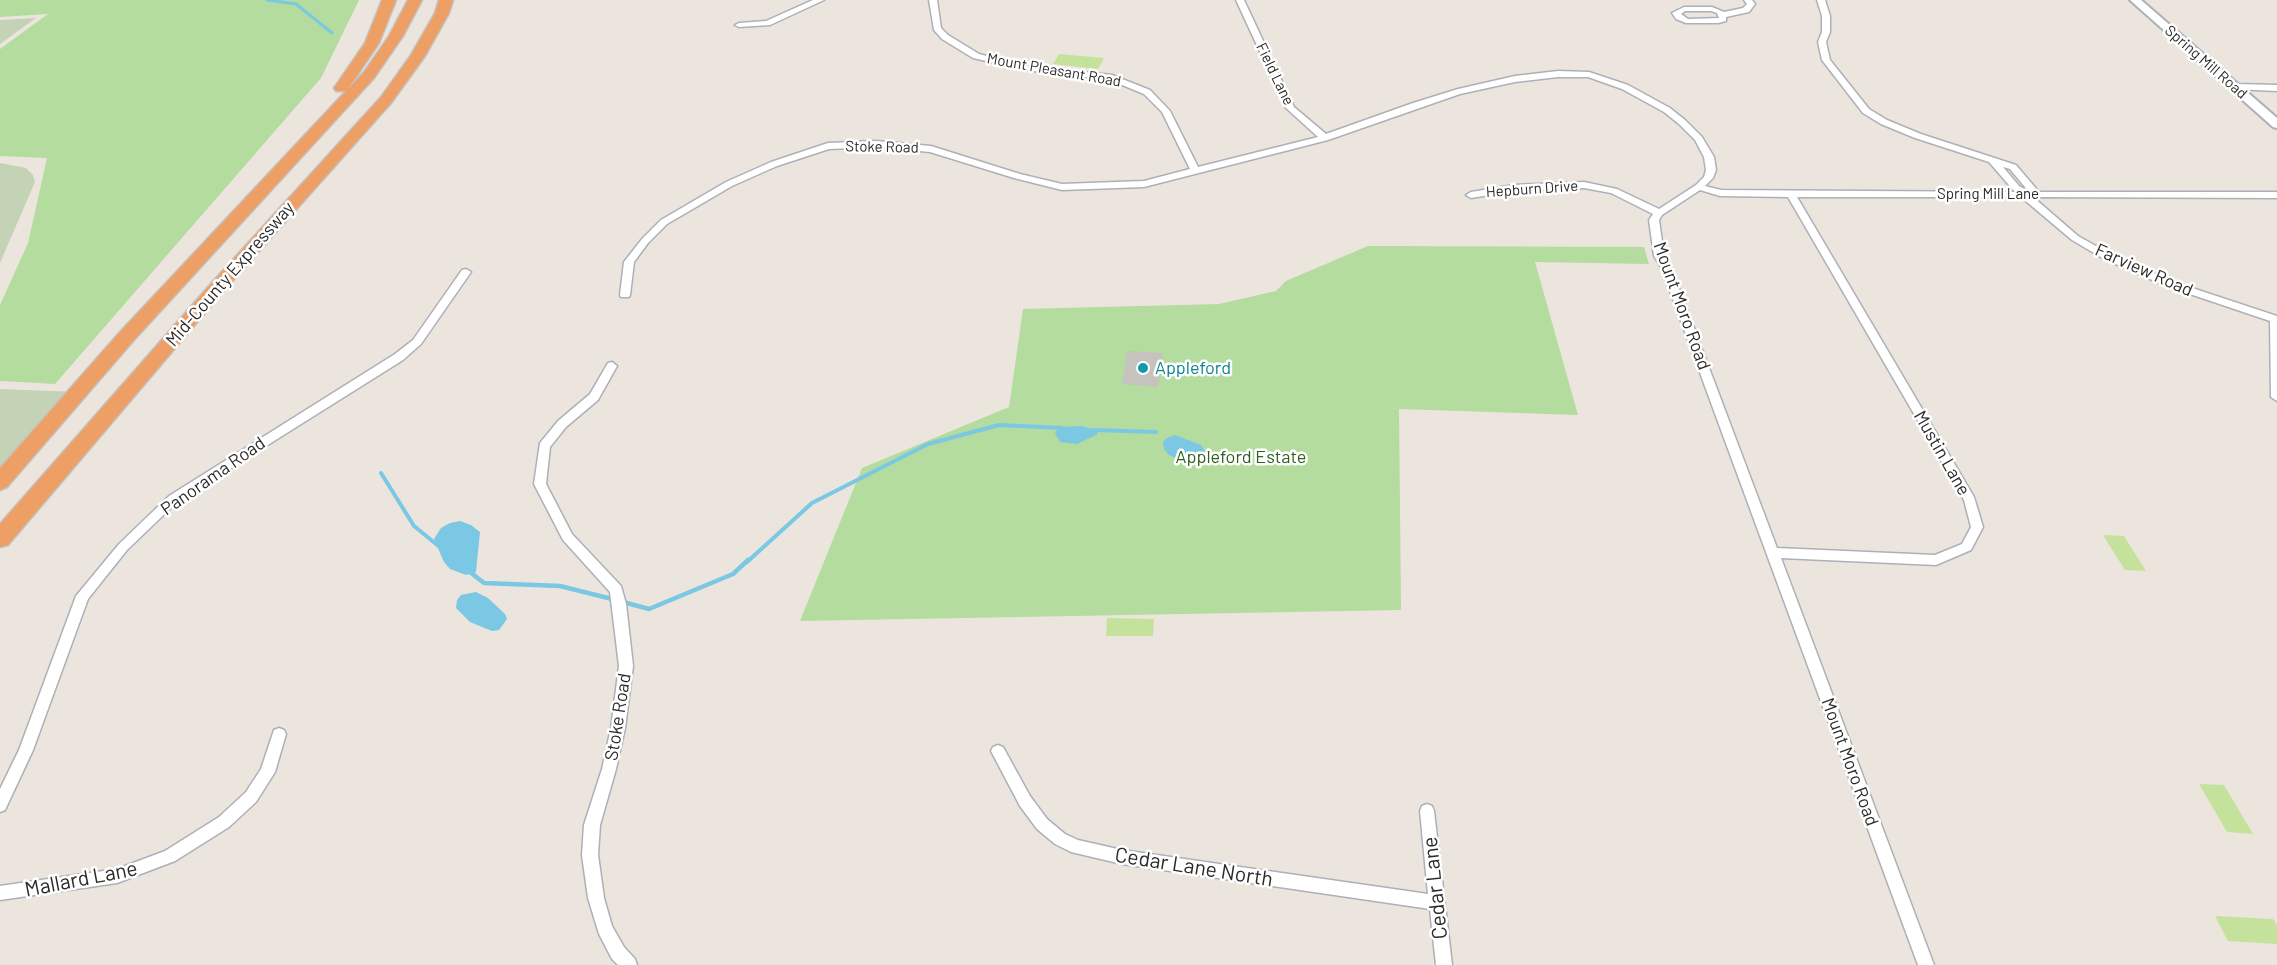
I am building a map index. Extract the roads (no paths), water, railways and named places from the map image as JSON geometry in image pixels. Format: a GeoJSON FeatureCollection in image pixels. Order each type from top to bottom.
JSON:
{"type":"FeatureCollection","features":[{"type":"Feature","properties":{"kind":"highway"},"geometry":{"type":"LineString","coordinates":[[372,43],[370,37],[382,0]]}},
{"type":"Feature","properties":{"kind":"highway"},"geometry":{"type":"LineString","coordinates":[[156,306],[342,87],[372,43],[389,0]]}},
{"type":"Feature","properties":{"kind":"highway","name":"Mid-County Expressway"},"geometry":{"type":"LineString","coordinates":[[0,482],[156,306],[369,75],[396,36],[414,0]]}},
{"type":"Feature","properties":{"kind":"highway","name":"Mid-County Expressway"},"geometry":{"type":"LineString","coordinates":[[0,539],[215,290],[386,100],[418,56],[446,0]]}},
{"type":"Feature","properties":{"kind":"main road","name":"Spring Mill Road"},"geometry":{"type":"LineString","coordinates":[[2135,0],[2277,124]]}},
{"type":"Feature","properties":{"kind":"street"},"geometry":{"type":"LineString","coordinates":[[739,25],[767,23],[820,0]]}},
{"type":"Feature","properties":{"kind":"street","name":"Mount Pleasant Road"},"geometry":{"type":"LineString","coordinates":[[933,0],[937,28],[945,37],[976,56],[1025,68],[1112,78],[1147,92],[1166,111],[1196,172]]}},
{"type":"Feature","properties":{"kind":"street","name":"Field Lane"},"geometry":{"type":"LineString","coordinates":[[1240,0],[1290,108],[1325,138]]}},
{"type":"Feature","properties":{"kind":"street"},"geometry":{"type":"LineString","coordinates":[[1722,15],[1723,19],[1718,21],[1695,22],[1682,19],[1677,13],[1684,9],[1707,9],[1722,15],[1746,10],[1751,4],[1748,0]]}},
{"type":"Feature","properties":{"kind":"street","name":"Farview Road"},"geometry":{"type":"LineString","coordinates":[[1821,0],[1826,15],[1826,32],[1822,42],[1826,60],[1866,111],[1884,122],[1993,161],[2003,175],[2030,195],[2075,238],[2108,256],[2169,284],[2276,320]]}},
{"type":"Feature","properties":{"kind":"street"},"geometry":{"type":"LineString","coordinates":[[1196,172],[1325,138],[1458,92],[1530,77],[1589,75],[1625,87],[1667,110],[1699,140],[1709,157],[1711,170],[1708,178],[1699,187],[1659,213]]}},
{"type":"Feature","properties":{"kind":"street"},"geometry":{"type":"LineString","coordinates":[[2236,87],[2277,88]]}},
{"type":"Feature","properties":{"kind":"street","name":"Stoke Road"},"geometry":{"type":"LineString","coordinates":[[625,295],[629,262],[664,222],[747,176],[774,164],[828,146],[876,144],[931,149],[1017,176],[1062,187],[1144,184],[1196,172]]}},
{"type":"Feature","properties":{"kind":"street","name":"Hepburn Drive"},"geometry":{"type":"LineString","coordinates":[[1471,195],[1515,188],[1584,185],[1614,191],[1659,213]]}},
{"type":"Feature","properties":{"kind":"street","name":"Spring Mill Lane"},"geometry":{"type":"LineString","coordinates":[[1699,187],[1720,193],[1740,194],[2277,195]]}},
{"type":"Feature","properties":{"kind":"street","name":"Mustin Lane"},"geometry":{"type":"LineString","coordinates":[[1773,553],[1936,560],[1967,547],[1977,527],[1970,500],[1790,193]]}},
{"type":"Feature","properties":{"kind":"street","name":"Mount Moro Road"},"geometry":{"type":"LineString","coordinates":[[1659,213],[1654,220],[1659,256],[1666,267],[1926,965]]}},
{"type":"Feature","properties":{"kind":"street","name":"Panorama Road"},"geometry":{"type":"LineString","coordinates":[[0,805],[26,750],[83,596],[123,547],[173,499],[399,357],[417,342],[466,272]]}},
{"type":"Feature","properties":{"kind":"street"},"geometry":{"type":"LineString","coordinates":[[2276,320],[2277,397]]}},
{"type":"Feature","properties":{"kind":"street","name":"Stoke Road"},"geometry":{"type":"LineString","coordinates":[[612,366],[594,397],[562,424],[544,446],[540,484],[567,537],[616,590],[626,666],[618,728],[609,770],[592,825],[590,855],[596,898],[605,929],[618,953],[629,965]]}},
{"type":"Feature","properties":{"kind":"street","name":"Mallard Lane"},"geometry":{"type":"LineString","coordinates":[[0,893],[117,876],[170,856],[224,822],[251,797],[268,772],[279,734]]}},
{"type":"Feature","properties":{"kind":"street","name":"Cedar Lane North"},"geometry":{"type":"LineString","coordinates":[[999,751],[1025,801],[1042,824],[1060,839],[1076,847],[1122,857],[1437,903]]}},
{"type":"Feature","properties":{"kind":"street","name":"Cedar Lane"},"geometry":{"type":"LineString","coordinates":[[1427,811],[1444,965]]}},
{"type":"Feature","properties":{"kind":"water"},"geometry":{"type":"Polygon","coordinates":[[[1081,426],[1096,430],[1098,434],[1077,444],[1060,442],[1055,433],[1064,427],[1081,426]]]}},
{"type":"Feature","properties":{"kind":"water"},"geometry":{"type":"Polygon","coordinates":[[[1175,435],[1201,445],[1206,453],[1202,460],[1194,463],[1169,455],[1164,449],[1163,442],[1175,435]]]}},
{"type":"Feature","properties":{"kind":"water"},"geometry":{"type":"Polygon","coordinates":[[[460,521],[480,532],[476,572],[466,575],[450,569],[444,562],[434,539],[441,528],[460,521]]]}},
{"type":"Feature","properties":{"kind":"water"},"geometry":{"type":"Polygon","coordinates":[[[476,592],[488,598],[505,614],[507,619],[499,630],[492,631],[470,622],[456,608],[457,600],[461,595],[476,592]]]}},
{"type":"Feature","properties":{"kind":"waterway"},"geometry":{"type":"LineString","coordinates":[[267,0],[296,4],[332,33]]}},
{"type":"Feature","properties":{"kind":"waterway"},"geometry":{"type":"LineString","coordinates":[[747,562],[812,503],[928,444],[999,425],[1062,428]]}},
{"type":"Feature","properties":{"kind":"waterway"},"geometry":{"type":"LineString","coordinates":[[1093,430],[1156,432]]}},
{"type":"Feature","properties":{"kind":"waterway"},"geometry":{"type":"LineString","coordinates":[[381,473],[414,526],[441,548]]}},
{"type":"Feature","properties":{"kind":"waterway"},"geometry":{"type":"LineString","coordinates":[[623,602],[649,609],[733,574],[748,560]]}},
{"type":"Feature","properties":{"kind":"waterway"},"geometry":{"type":"LineString","coordinates":[[470,572],[484,583],[560,586],[616,600]]}},
{"type":"Feature","properties":{"kind":"place","name":"Appleford"},"geometry":{"type":"Point","coordinates":[1143,368]}},
{"type":"Feature","properties":{"kind":"park label","name":"Appleford Estate"},"geometry":{"type":"Point","coordinates":[1241,457]}}]}
